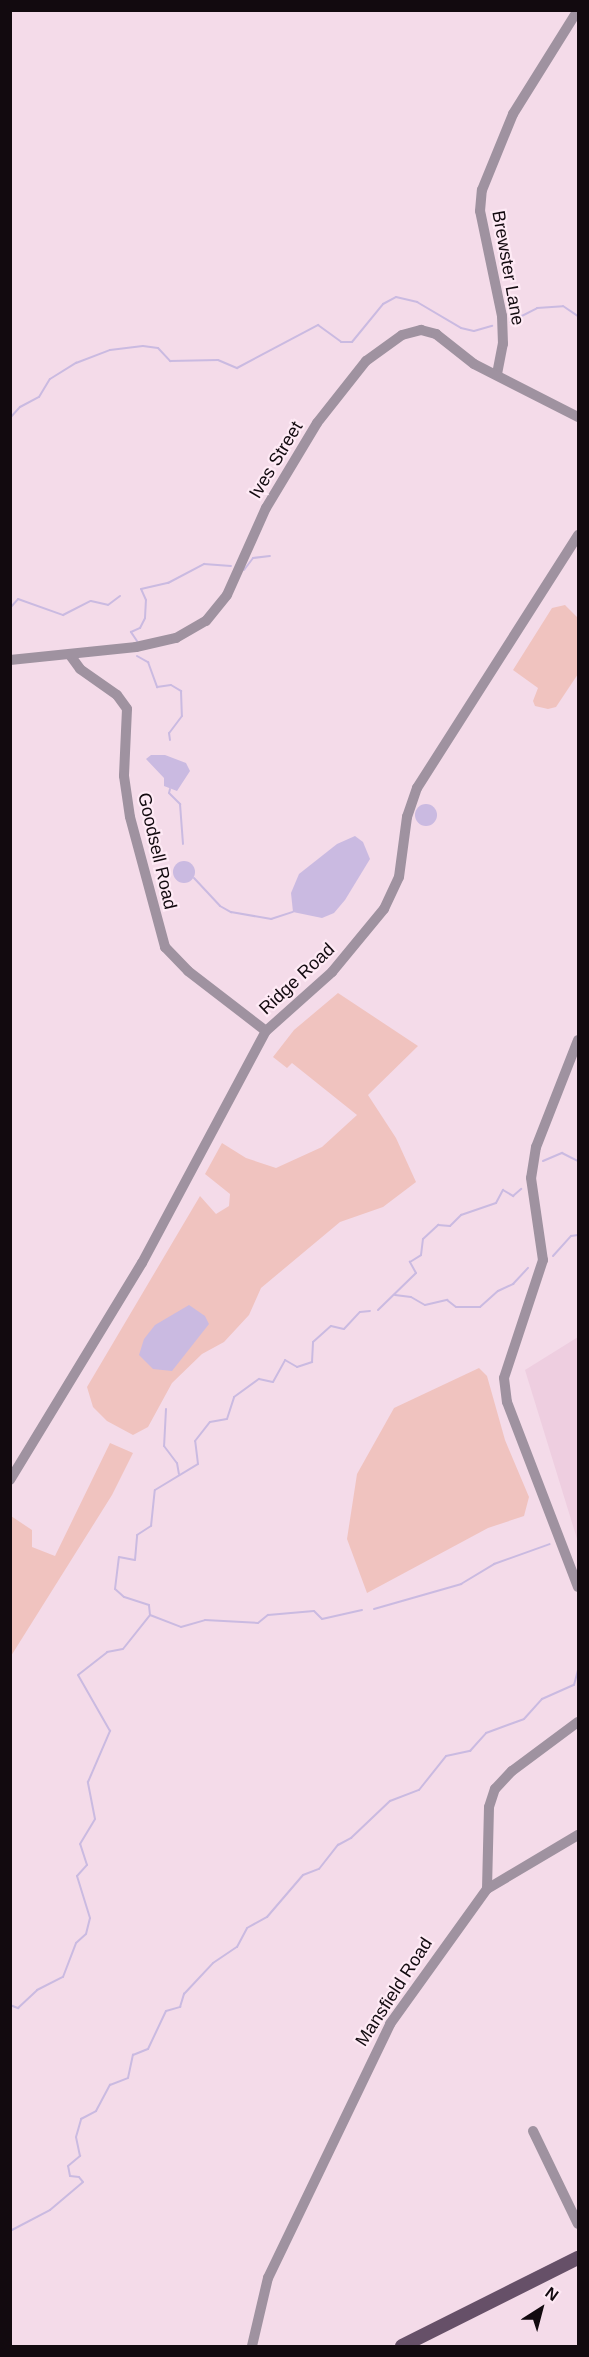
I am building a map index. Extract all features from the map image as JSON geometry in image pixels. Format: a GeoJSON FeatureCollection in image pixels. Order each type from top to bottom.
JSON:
{"type":"FeatureCollection","features":[{"type":"Feature","properties":{"kind":"main road"},"geometry":{"type":"LineString","coordinates":[[402,2346],[579,2258]]}},
{"type":"Feature","properties":{"kind":"street","name":"Brewster Lane"},"geometry":{"type":"LineString","coordinates":[[497,374],[503,344],[502,316],[480,211],[482,190],[513,114],[578,10]]}},
{"type":"Feature","properties":{"kind":"street","name":"Ives Street"},"geometry":{"type":"LineString","coordinates":[[10,660],[70,655],[164,641],[207,621],[233,584],[266,508],[317,423],[354,373],[391,341],[414,331],[427,331],[497,374],[579,417]]}},
{"type":"Feature","properties":{"kind":"street","name":"Ridge Road"},"geometry":{"type":"LineString","coordinates":[[10,1480],[142,1263],[266,1031],[332,972],[384,909],[399,877],[407,817],[417,788],[579,535]]}},
{"type":"Feature","properties":{"kind":"street","name":"Goodsell Road"},"geometry":{"type":"LineString","coordinates":[[70,655],[80,669],[117,695],[127,709],[126,794],[165,947],[188,971],[266,1031]]}},
{"type":"Feature","properties":{"kind":"street"},"geometry":{"type":"LineString","coordinates":[[579,1040],[536,1147],[532,1191],[543,1260],[504,1378],[507,1402],[579,1587]]}},
{"type":"Feature","properties":{"kind":"street"},"geometry":{"type":"LineString","coordinates":[[487,1889],[489,1814],[495,1789],[512,1771],[579,1722]]}},
{"type":"Feature","properties":{"kind":"street"},"geometry":{"type":"LineString","coordinates":[[487,1889],[579,1835]]}},
{"type":"Feature","properties":{"kind":"street","name":"Mansfield Road"},"geometry":{"type":"LineString","coordinates":[[252,2346],[268,2278],[373,2054],[424,1974],[487,1889]]}},
{"type":"Feature","properties":{"kind":"street"},"geometry":{"type":"LineString","coordinates":[[533,2130],[579,2224]]}},
{"type":"Feature","properties":{"kind":"shaded area"},"geometry":{"type":"Polygon","coordinates":[[[565,605],[578,618],[578,674],[556,707],[548,709],[535,706],[533,701],[538,688],[513,670],[552,608],[565,605]]]}},
{"type":"Feature","properties":{"kind":"shaded area"},"geometry":{"type":"Polygon","coordinates":[[[151,755],[165,755],[186,763],[190,771],[177,791],[164,786],[164,778],[146,759],[151,755]]]}},
{"type":"Feature","properties":{"kind":"shaded area"},"geometry":{"type":"Polygon","coordinates":[[[426,804],[434,807],[437,815],[434,823],[426,826],[418,823],[415,815],[418,807],[426,804]]]}},
{"type":"Feature","properties":{"kind":"shaded area"},"geometry":{"type":"Polygon","coordinates":[[[355,836],[363,842],[370,859],[345,900],[334,913],[322,918],[293,912],[291,893],[299,874],[337,844],[355,836]]]}},
{"type":"Feature","properties":{"kind":"shaded area"},"geometry":{"type":"Polygon","coordinates":[[[184,861],[192,864],[195,872],[192,880],[184,883],[176,880],[173,872],[176,864],[184,861]]]}},
{"type":"Feature","properties":{"kind":"shaded area"},"geometry":{"type":"Polygon","coordinates":[[[338,993],[418,1046],[368,1095],[396,1138],[416,1182],[383,1207],[340,1222],[261,1288],[249,1315],[224,1342],[202,1354],[172,1383],[148,1427],[133,1435],[107,1421],[93,1407],[87,1387],[200,1196],[216,1214],[229,1206],[230,1194],[205,1174],[222,1143],[246,1158],[276,1168],[322,1147],[357,1115],[292,1063],[287,1068],[273,1057],[294,1030],[338,993]]]}},
{"type":"Feature","properties":{"kind":"shaded area"},"geometry":{"type":"Polygon","coordinates":[[[189,1305],[205,1316],[209,1324],[172,1371],[153,1369],[139,1355],[144,1339],[155,1325],[189,1305]]]}},
{"type":"Feature","properties":{"kind":"shaded area"},"geometry":{"type":"Polygon","coordinates":[[[578,1337],[578,1542],[525,1370],[578,1337]]]}},
{"type":"Feature","properties":{"kind":"shaded area"},"geometry":{"type":"Polygon","coordinates":[[[479,1368],[487,1376],[505,1440],[529,1497],[524,1516],[488,1528],[367,1593],[347,1539],[357,1474],[394,1408],[479,1368]]]}},
{"type":"Feature","properties":{"kind":"shaded area"},"geometry":{"type":"Polygon","coordinates":[[[110,1443],[133,1453],[112,1495],[11,1656],[11,1516],[32,1530],[32,1547],[55,1556],[110,1443]]]}},
{"type":"Feature","properties":{"kind":"waterway"},"geometry":{"type":"LineString","coordinates":[[10,418],[20,407],[39,397],[50,379],[76,363],[110,350],[143,346],[158,348],[170,361],[218,360],[237,368],[318,325],[341,342],[352,342],[383,304],[396,297],[417,302],[461,328],[474,331],[492,326]]}},
{"type":"Feature","properties":{"kind":"waterway"},"geometry":{"type":"LineString","coordinates":[[510,322],[537,308],[563,306],[578,316]]}},
{"type":"Feature","properties":{"kind":"waterway"},"geometry":{"type":"LineString","coordinates":[[244,570],[253,558],[270,556]]}},
{"type":"Feature","properties":{"kind":"waterway"},"geometry":{"type":"LineString","coordinates":[[137,641],[131,632],[140,628],[145,618],[146,600],[141,589],[168,583],[204,564],[231,566]]}},
{"type":"Feature","properties":{"kind":"waterway"},"geometry":{"type":"LineString","coordinates":[[10,608],[18,599],[63,615],[91,601],[108,605],[120,596]]}},
{"type":"Feature","properties":{"kind":"waterway"},"geometry":{"type":"LineString","coordinates":[[137,656],[148,662],[157,687],[171,685],[181,691],[182,716],[169,733],[170,740]]}},
{"type":"Feature","properties":{"kind":"waterway"},"geometry":{"type":"LineString","coordinates":[[170,789],[169,793],[180,804],[183,844]]}},
{"type":"Feature","properties":{"kind":"waterway"},"geometry":{"type":"LineString","coordinates":[[194,878],[220,906],[231,912],[271,919],[293,912]]}},
{"type":"Feature","properties":{"kind":"waterway"},"geometry":{"type":"LineString","coordinates":[[543,1161],[562,1153],[578,1161]]}},
{"type":"Feature","properties":{"kind":"waterway"},"geometry":{"type":"LineString","coordinates":[[378,1310],[416,1273],[410,1262],[421,1255],[423,1239],[438,1225],[450,1226],[461,1215],[496,1203],[503,1190],[513,1196],[521,1189]]}},
{"type":"Feature","properties":{"kind":"waterway"},"geometry":{"type":"LineString","coordinates":[[553,1256],[571,1236],[578,1235]]}},
{"type":"Feature","properties":{"kind":"waterway"},"geometry":{"type":"LineString","coordinates":[[395,1295],[411,1297],[425,1305],[447,1300],[456,1307],[480,1307],[498,1291],[513,1284],[528,1268]]}},
{"type":"Feature","properties":{"kind":"waterway"},"geometry":{"type":"LineString","coordinates":[[10,2005],[18,2008],[37,1990],[63,1977],[76,1943],[86,1934],[90,1918],[77,1876],[87,1865],[80,1844],[95,1819],[88,1782],[110,1731],[78,1675],[107,1652],[123,1649],[150,1615],[149,1605],[124,1597],[115,1589],[119,1557],[135,1560],[137,1535],[151,1526],[155,1490],[198,1464],[195,1441],[210,1422],[227,1419],[234,1397],[259,1379],[273,1382],[285,1360],[297,1367],[312,1362],[313,1342],[331,1326],[344,1329],[360,1312],[370,1311]]}},
{"type":"Feature","properties":{"kind":"waterway"},"geometry":{"type":"LineString","coordinates":[[166,1409],[164,1446],[177,1463],[179,1474]]}},
{"type":"Feature","properties":{"kind":"waterway"},"geometry":{"type":"LineString","coordinates":[[374,1609],[461,1584],[494,1564],[550,1544]]}},
{"type":"Feature","properties":{"kind":"waterway"},"geometry":{"type":"LineString","coordinates":[[150,1615],[181,1627],[205,1620],[258,1623],[268,1615],[314,1611],[322,1619],[362,1610]]}},
{"type":"Feature","properties":{"kind":"waterway"},"geometry":{"type":"LineString","coordinates":[[10,2231],[50,2210],[83,2182],[79,2177],[70,2176],[68,2166],[80,2156],[76,2137],[81,2119],[96,2111],[110,2085],[128,2078],[133,2055],[148,2049],[166,2011],[180,2007],[184,1994],[213,1963],[237,1947],[247,1928],[267,1917],[303,1875],[319,1869],[338,1845],[351,1838],[390,1801],[419,1790],[446,1756],[470,1751],[486,1733],[524,1719],[542,1699],[574,1685],[578,1670]]}}]}
